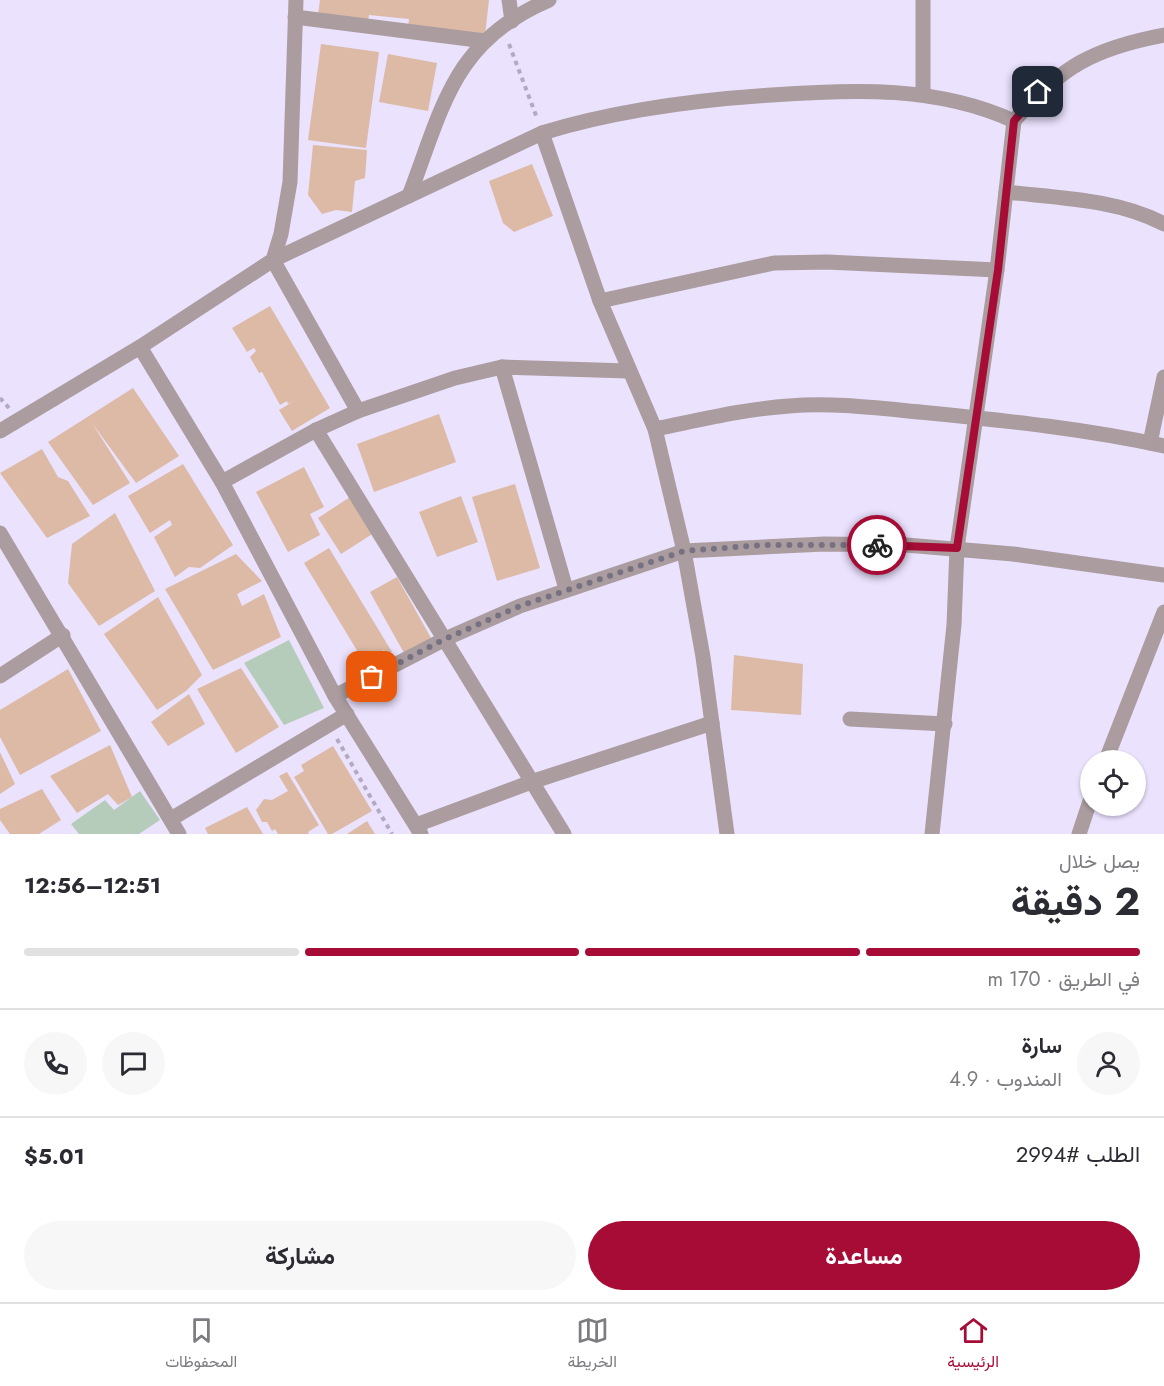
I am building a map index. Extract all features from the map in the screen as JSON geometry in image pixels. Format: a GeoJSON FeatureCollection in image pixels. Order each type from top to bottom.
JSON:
{"type":"FeatureCollection","features":[{"type":"Feature","properties":{"kind":"street"},"geometry":{"type":"LineString","coordinates":[[296,0],[290,182],[281,234],[273,260],[358,411]]}},
{"type":"Feature","properties":{"kind":"street"},"geometry":{"type":"LineString","coordinates":[[507,24],[509,0]]}},
{"type":"Feature","properties":{"kind":"street"},"geometry":{"type":"LineString","coordinates":[[409,196],[453,82],[465,62],[485,41],[524,11],[549,0]]}},
{"type":"Feature","properties":{"kind":"street"},"geometry":{"type":"LineString","coordinates":[[922,0],[923,95]]}},
{"type":"Feature","properties":{"kind":"street"},"geometry":{"type":"LineString","coordinates":[[295,17],[485,41]]}},
{"type":"Feature","properties":{"kind":"street"},"geometry":{"type":"LineString","coordinates":[[932,834],[954,625],[957,548],[974,417],[998,270],[1014,121],[1038,92],[1077,62],[1127,42],[1164,35]]}},
{"type":"Feature","properties":{"kind":"street"},"geometry":{"type":"LineString","coordinates":[[0,431],[140,347],[273,260],[542,133],[578,122],[655,107],[732,97],[816,92],[896,92],[923,95],[958,101],[1014,121]]}},
{"type":"Feature","properties":{"kind":"street"},"geometry":{"type":"LineString","coordinates":[[542,133],[600,301],[628,371],[655,429],[684,551],[712,723],[727,834]]}},
{"type":"Feature","properties":{"kind":"street"},"geometry":{"type":"LineString","coordinates":[[1006,192],[1098,203],[1139,213],[1164,224]]}},
{"type":"Feature","properties":{"kind":"street"},"geometry":{"type":"LineString","coordinates":[[600,301],[774,263],[827,262],[998,270]]}},
{"type":"Feature","properties":{"kind":"street"},"geometry":{"type":"LineString","coordinates":[[140,347],[222,482],[335,696],[418,830],[534,781],[712,723]]}},
{"type":"Feature","properties":{"kind":"street"},"geometry":{"type":"LineString","coordinates":[[222,482],[316,430],[358,411],[445,381],[502,367],[628,371]]}},
{"type":"Feature","properties":{"kind":"street"},"geometry":{"type":"LineString","coordinates":[[502,367],[566,589]]}},
{"type":"Feature","properties":{"kind":"street"},"geometry":{"type":"LineString","coordinates":[[655,429],[712,417],[790,406],[834,405],[974,417],[1157,444],[1164,377]]}},
{"type":"Feature","properties":{"kind":"street"},"geometry":{"type":"LineString","coordinates":[[316,430],[534,781],[564,834]]}},
{"type":"Feature","properties":{"kind":"street"},"geometry":{"type":"LineString","coordinates":[[0,533],[63,635],[179,834]]}},
{"type":"Feature","properties":{"kind":"street"},"geometry":{"type":"LineString","coordinates":[[335,696],[445,639],[566,589],[684,551],[824,543],[957,548],[1164,575]]}},
{"type":"Feature","properties":{"kind":"street"},"geometry":{"type":"LineString","coordinates":[[1110,750],[1164,612]]}},
{"type":"Feature","properties":{"kind":"street"},"geometry":{"type":"LineString","coordinates":[[0,676],[63,635]]}},
{"type":"Feature","properties":{"kind":"street"},"geometry":{"type":"LineString","coordinates":[[171,819],[347,714]]}},
{"type":"Feature","properties":{"kind":"street"},"geometry":{"type":"LineString","coordinates":[[850,719],[945,724]]}},
{"type":"Feature","properties":{"kind":"street"},"geometry":{"type":"LineString","coordinates":[[1079,834],[1085,816]]}},
{"type":"Feature","properties":{"kind":"path"},"geometry":{"type":"LineString","coordinates":[[507,24],[542,133]]}},
{"type":"Feature","properties":{"kind":"path"},"geometry":{"type":"LineString","coordinates":[[326,743],[336,737],[392,834]]}},
{"type":"Feature","properties":{"kind":"green space"},"geometry":{"type":"Polygon","coordinates":[[[289,640],[324,708],[284,725],[244,663],[289,640]]]}},
{"type":"Feature","properties":{"kind":"green space"},"geometry":{"type":"Polygon","coordinates":[[[140,791],[160,820],[139,834],[79,834],[71,824],[105,800],[114,810],[140,791]]]}},
{"type":"Feature","properties":{"kind":"building"},"geometry":{"type":"Polygon","coordinates":[[[320,0],[489,0],[485,35],[408,27],[409,19],[369,15],[368,21],[318,15],[320,0]]]}},
{"type":"Feature","properties":{"kind":"building"},"geometry":{"type":"Polygon","coordinates":[[[321,44],[379,52],[366,148],[308,140],[321,44]]]}},
{"type":"Feature","properties":{"kind":"building"},"geometry":{"type":"Polygon","coordinates":[[[388,54],[437,63],[428,111],[379,102],[388,54]]]}},
{"type":"Feature","properties":{"kind":"building"},"geometry":{"type":"Polygon","coordinates":[[[313,145],[367,150],[365,178],[355,181],[352,212],[336,210],[322,214],[308,195],[313,145]]]}},
{"type":"Feature","properties":{"kind":"building"},"geometry":{"type":"Polygon","coordinates":[[[532,164],[553,216],[514,232],[503,223],[489,181],[532,164]]]}},
{"type":"Feature","properties":{"kind":"building"},"geometry":{"type":"Polygon","coordinates":[[[270,306],[330,408],[292,431],[279,410],[294,401],[288,404],[287,401],[280,405],[262,372],[259,373],[250,357],[256,351],[254,348],[247,352],[232,328],[270,306]]]}},
{"type":"Feature","properties":{"kind":"building"},"geometry":{"type":"Polygon","coordinates":[[[133,388],[179,456],[136,483],[92,423],[130,483],[93,505],[48,442],[133,388]]]}},
{"type":"Feature","properties":{"kind":"building"},"geometry":{"type":"Polygon","coordinates":[[[439,414],[456,462],[374,492],[357,444],[439,414]]]}},
{"type":"Feature","properties":{"kind":"building"},"geometry":{"type":"Polygon","coordinates":[[[42,449],[58,477],[68,481],[90,516],[47,538],[0,473],[42,449]]]}},
{"type":"Feature","properties":{"kind":"building"},"geometry":{"type":"Polygon","coordinates":[[[183,464],[233,545],[200,568],[189,567],[175,577],[154,537],[172,525],[170,520],[150,533],[128,496],[183,464]]]}},
{"type":"Feature","properties":{"kind":"building"},"geometry":{"type":"Polygon","coordinates":[[[304,467],[324,507],[310,514],[320,535],[288,552],[256,492],[304,467]]]}},
{"type":"Feature","properties":{"kind":"building"},"geometry":{"type":"Polygon","coordinates":[[[515,484],[540,568],[497,581],[472,497],[515,484]]]}},
{"type":"Feature","properties":{"kind":"building"},"geometry":{"type":"Polygon","coordinates":[[[461,496],[478,542],[437,557],[419,512],[461,496]]]}},
{"type":"Feature","properties":{"kind":"building"},"geometry":{"type":"Polygon","coordinates":[[[350,497],[374,533],[341,554],[318,518],[350,497]]]}},
{"type":"Feature","properties":{"kind":"building"},"geometry":{"type":"Polygon","coordinates":[[[115,513],[155,591],[99,626],[68,583],[72,544],[115,513]]]}},
{"type":"Feature","properties":{"kind":"building"},"geometry":{"type":"Polygon","coordinates":[[[329,548],[392,652],[387,655],[384,650],[364,662],[304,563],[329,548]]]}},
{"type":"Feature","properties":{"kind":"building"},"geometry":{"type":"Polygon","coordinates":[[[236,554],[262,581],[237,594],[242,606],[264,594],[281,637],[213,670],[165,589],[236,554]]]}},
{"type":"Feature","properties":{"kind":"building"},"geometry":{"type":"Polygon","coordinates":[[[397,577],[431,638],[404,653],[370,592],[397,577]]]}},
{"type":"Feature","properties":{"kind":"building"},"geometry":{"type":"Polygon","coordinates":[[[158,597],[202,675],[186,691],[157,710],[104,634],[158,597]]]}},
{"type":"Feature","properties":{"kind":"building"},"geometry":{"type":"Polygon","coordinates":[[[734,655],[803,664],[801,715],[731,710],[734,655]]]}},
{"type":"Feature","properties":{"kind":"building"},"geometry":{"type":"Polygon","coordinates":[[[241,668],[279,727],[236,753],[197,689],[241,668]]]}},
{"type":"Feature","properties":{"kind":"building"},"geometry":{"type":"Polygon","coordinates":[[[68,669],[101,731],[20,775],[0,737],[0,710],[68,669]]]}},
{"type":"Feature","properties":{"kind":"building"},"geometry":{"type":"Polygon","coordinates":[[[189,694],[205,724],[168,746],[151,722],[189,694]]]}},
{"type":"Feature","properties":{"kind":"building"},"geometry":{"type":"Polygon","coordinates":[[[110,745],[132,797],[118,805],[108,794],[77,813],[50,776],[110,745]]]}},
{"type":"Feature","properties":{"kind":"building"},"geometry":{"type":"Polygon","coordinates":[[[333,746],[372,811],[332,834],[328,834],[294,777],[304,771],[301,765],[333,746]]]}},
{"type":"Feature","properties":{"kind":"building"},"geometry":{"type":"Polygon","coordinates":[[[0,752],[15,784],[0,794],[0,752]]]}},
{"type":"Feature","properties":{"kind":"building"},"geometry":{"type":"Polygon","coordinates":[[[287,772],[319,825],[308,832],[309,834],[278,834],[275,829],[272,831],[267,822],[262,822],[256,810],[264,799],[272,800],[288,791],[279,776],[287,772]]]}},
{"type":"Feature","properties":{"kind":"building"},"geometry":{"type":"Polygon","coordinates":[[[42,789],[61,820],[39,834],[10,834],[0,820],[0,809],[42,789]]]}},
{"type":"Feature","properties":{"kind":"building"},"geometry":{"type":"Polygon","coordinates":[[[247,807],[263,834],[208,834],[205,828],[247,807]]]}},
{"type":"Feature","properties":{"kind":"building"},"geometry":{"type":"Polygon","coordinates":[[[367,821],[375,834],[347,834],[367,821]]]}},
{"type":"Feature","properties":{"kind":"way so far"},"geometry":{"type":"LineString","coordinates":[[372,677],[445,639],[520,606],[684,551],[824,543],[877,545]]}},
{"type":"Feature","properties":{"kind":"route"},"geometry":{"type":"LineString","coordinates":[[877,545],[957,548],[974,417],[998,270],[1014,121],[1038,92]]}}]}
